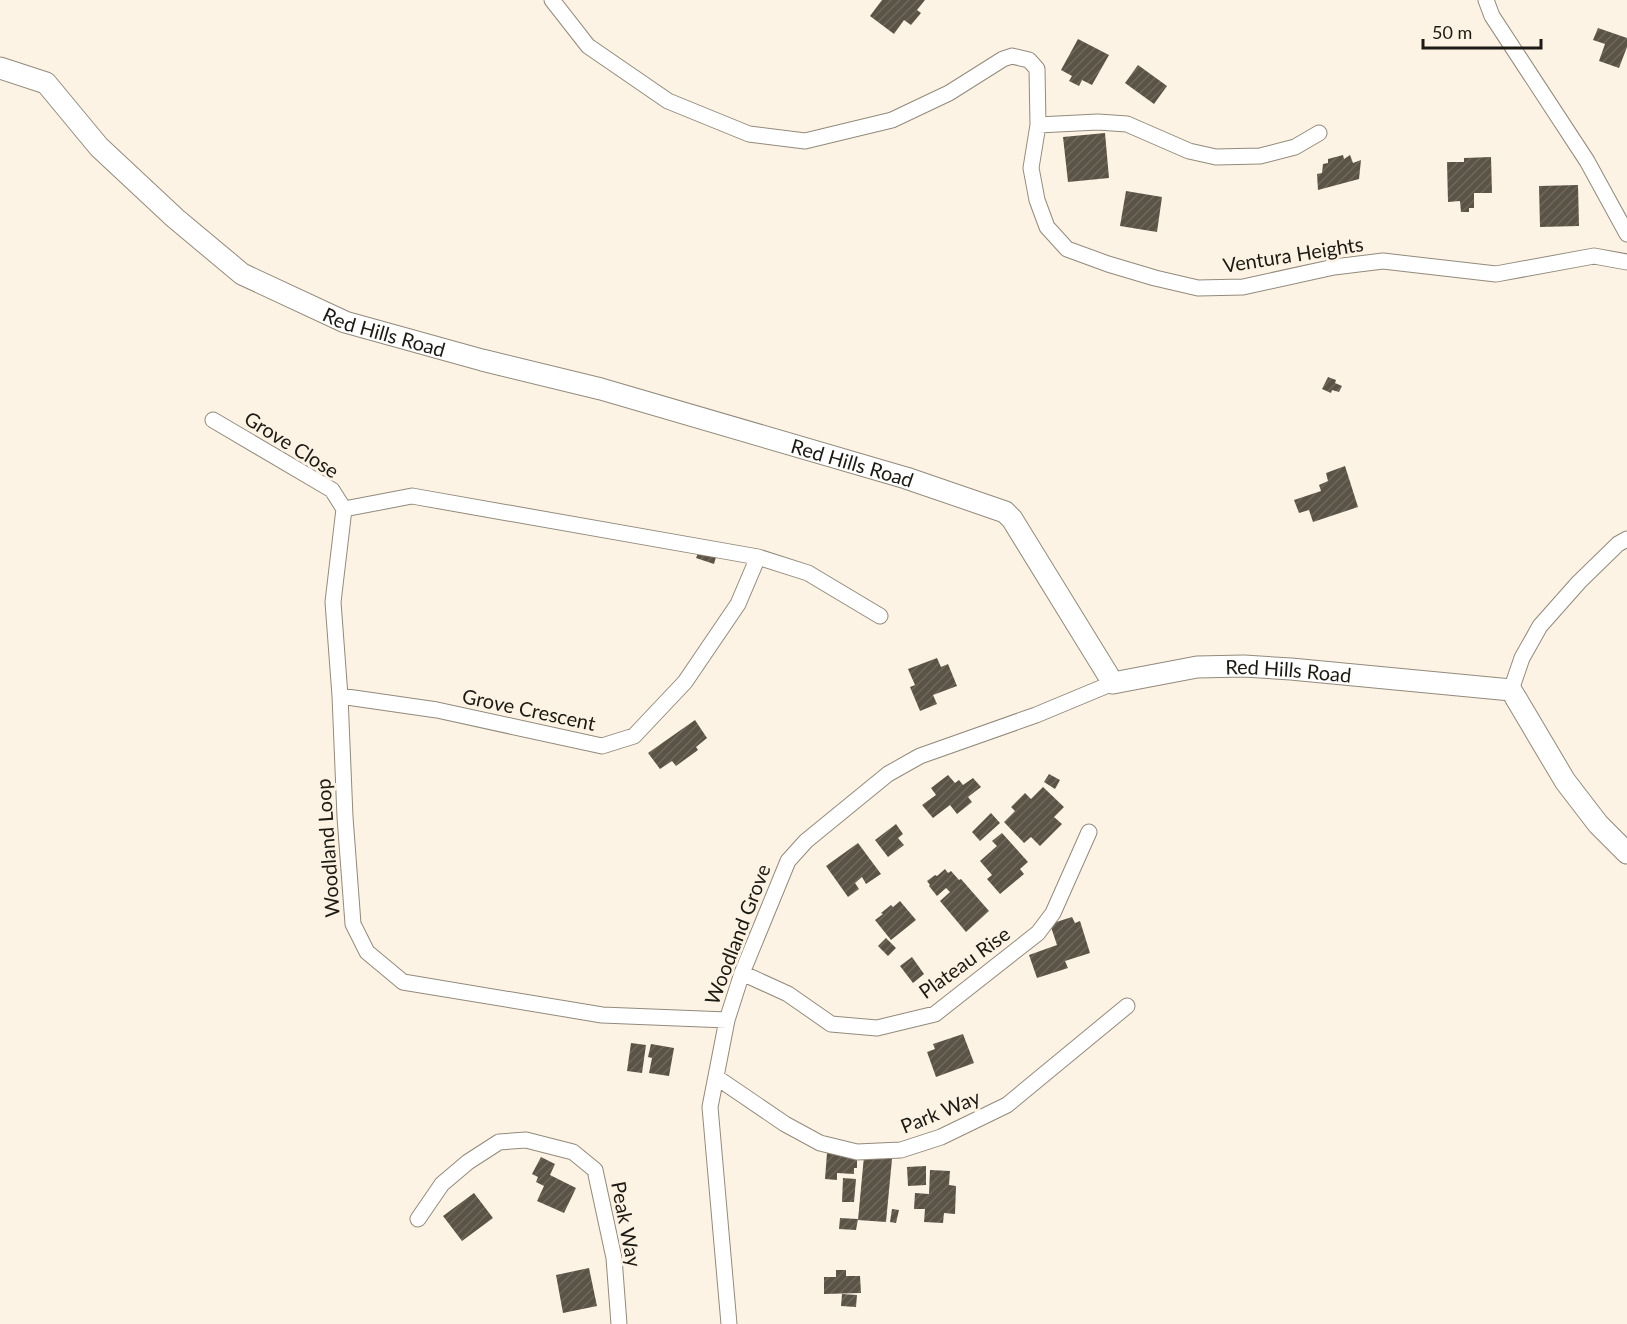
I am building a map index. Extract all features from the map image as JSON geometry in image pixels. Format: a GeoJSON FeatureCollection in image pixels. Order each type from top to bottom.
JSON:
{"type":"FeatureCollection","features":[{"type":"Feature","properties":{"kind":"main road","name":"Red Hills Road"},"geometry":{"type":"LineString","coordinates":[[0,68],[46,83],[99,147],[175,218],[243,274],[345,322],[482,360],[601,389],[906,478],[1005,512],[1012,519],[1113,683],[1197,667],[1244,666],[1510,690]]}},
{"type":"Feature","properties":{"kind":"main road"},"geometry":{"type":"LineString","coordinates":[[1510,690],[1565,781],[1598,824],[1627,853]]}},
{"type":"Feature","properties":{"kind":"street","name":"Ventura Heights"},"geometry":{"type":"LineString","coordinates":[[552,0],[588,46],[668,100],[749,134],[806,141],[892,120],[949,93],[1003,59],[1012,56],[1029,60],[1037,69],[1038,125],[1031,168],[1037,200],[1047,227],[1067,249],[1155,278],[1198,288],[1243,287],[1334,267],[1383,261],[1496,273],[1594,256],[1627,262]]}},
{"type":"Feature","properties":{"kind":"street"},"geometry":{"type":"LineString","coordinates":[[1486,0],[1492,16],[1587,161],[1627,234]]}},
{"type":"Feature","properties":{"kind":"street"},"geometry":{"type":"LineString","coordinates":[[1038,125],[1098,122],[1127,124],[1189,151],[1216,157],[1260,156],[1294,147],[1319,132]]}},
{"type":"Feature","properties":{"kind":"street","name":"Grove Close"},"geometry":{"type":"LineString","coordinates":[[213,420],[332,490],[344,509]]}},
{"type":"Feature","properties":{"kind":"street"},"geometry":{"type":"LineString","coordinates":[[344,509],[412,495],[758,557],[808,573],[880,616]]}},
{"type":"Feature","properties":{"kind":"street","name":"Woodland Loop"},"geometry":{"type":"LineString","coordinates":[[344,509],[333,603],[352,924],[367,952],[403,982],[602,1015],[727,1020]]}},
{"type":"Feature","properties":{"kind":"street"},"geometry":{"type":"LineString","coordinates":[[1510,690],[1522,658],[1540,626],[1578,582],[1618,544],[1627,539]]}},
{"type":"Feature","properties":{"kind":"street","name":"Grove Crescent"},"geometry":{"type":"LineString","coordinates":[[340,696],[437,710],[602,746],[634,736],[685,682],[738,604],[758,557]]}},
{"type":"Feature","properties":{"kind":"street","name":"Woodland Grove"},"geometry":{"type":"LineString","coordinates":[[729,1324],[710,1107],[727,1020],[742,973],[788,861],[806,841],[888,774],[920,756],[1036,715],[1113,683]]}},
{"type":"Feature","properties":{"kind":"street","name":"Plateau Rise"},"geometry":{"type":"LineString","coordinates":[[742,973],[788,994],[831,1024],[877,1028],[935,1014],[1038,933],[1053,913],[1089,832]]}},
{"type":"Feature","properties":{"kind":"street","name":"Park Way"},"geometry":{"type":"LineString","coordinates":[[716,1077],[785,1124],[820,1143],[857,1152],[901,1149],[941,1137],[1007,1105],[1127,1006]]}},
{"type":"Feature","properties":{"kind":"street","name":"Peak Way"},"geometry":{"type":"LineString","coordinates":[[418,1219],[442,1184],[468,1161],[499,1142],[526,1140],[573,1152],[595,1170],[614,1258],[620,1324]]}},
{"type":"Feature","properties":{"kind":"building"},"geometry":{"type":"Polygon","coordinates":[[[882,0],[925,0],[917,10],[921,13],[911,25],[904,20],[894,34],[870,16],[882,0]]]}},
{"type":"Feature","properties":{"kind":"building"},"geometry":{"type":"Polygon","coordinates":[[[1598,28],[1627,38],[1627,47],[1619,68],[1599,61],[1605,44],[1593,40],[1598,28]]]}},
{"type":"Feature","properties":{"kind":"building"},"geometry":{"type":"Polygon","coordinates":[[[1078,39],[1109,55],[1092,85],[1082,80],[1079,86],[1069,81],[1072,76],[1061,70],[1078,39]]]}},
{"type":"Feature","properties":{"kind":"building"},"geometry":{"type":"Polygon","coordinates":[[[1138,65],[1167,86],[1154,104],[1125,83],[1138,65]]]}},
{"type":"Feature","properties":{"kind":"building"},"geometry":{"type":"Polygon","coordinates":[[[1105,133],[1109,178],[1068,182],[1063,137],[1105,133]]]}},
{"type":"Feature","properties":{"kind":"building"},"geometry":{"type":"Polygon","coordinates":[[[1343,155],[1344,159],[1350,155],[1353,163],[1361,160],[1359,179],[1318,190],[1317,174],[1322,173],[1323,164],[1328,163],[1328,159],[1343,155]]]}},
{"type":"Feature","properties":{"kind":"building"},"geometry":{"type":"Polygon","coordinates":[[[1491,157],[1492,193],[1474,193],[1474,208],[1469,208],[1469,212],[1461,212],[1460,201],[1448,202],[1447,162],[1464,162],[1464,158],[1491,157]]]}},
{"type":"Feature","properties":{"kind":"building"},"geometry":{"type":"Polygon","coordinates":[[[1578,185],[1579,226],[1540,227],[1539,186],[1578,185]]]}},
{"type":"Feature","properties":{"kind":"building"},"geometry":{"type":"Polygon","coordinates":[[[1126,191],[1162,197],[1157,232],[1120,226],[1126,191]]]}},
{"type":"Feature","properties":{"kind":"building"},"geometry":{"type":"Polygon","coordinates":[[[1328,377],[1336,380],[1335,383],[1342,386],[1339,392],[1332,390],[1331,393],[1322,389],[1328,377]]]}},
{"type":"Feature","properties":{"kind":"building"},"geometry":{"type":"Polygon","coordinates":[[[1345,466],[1358,507],[1313,522],[1309,510],[1299,513],[1294,500],[1321,491],[1319,485],[1328,481],[1326,473],[1345,466]]]}},
{"type":"Feature","properties":{"kind":"building"},"geometry":{"type":"Polygon","coordinates":[[[699,551],[716,557],[714,564],[696,558],[699,551]]]}},
{"type":"Feature","properties":{"kind":"building"},"geometry":{"type":"Polygon","coordinates":[[[937,658],[941,667],[948,664],[957,686],[933,695],[937,704],[920,711],[910,687],[915,685],[908,669],[937,658]]]}},
{"type":"Feature","properties":{"kind":"building"},"geometry":{"type":"Polygon","coordinates":[[[695,720],[707,738],[696,747],[698,750],[676,766],[672,761],[660,769],[648,753],[695,720]]]}},
{"type":"Feature","properties":{"kind":"building"},"geometry":{"type":"Polygon","coordinates":[[[1049,774],[1060,780],[1055,789],[1044,782],[1049,774]]]}},
{"type":"Feature","properties":{"kind":"building"},"geometry":{"type":"Polygon","coordinates":[[[948,775],[955,783],[959,780],[963,785],[973,778],[981,787],[968,797],[972,802],[957,814],[950,805],[933,818],[922,805],[936,795],[931,788],[948,775]]]}},
{"type":"Feature","properties":{"kind":"building"},"geometry":{"type":"Polygon","coordinates":[[[1043,787],[1064,807],[1054,817],[1062,824],[1040,846],[1031,837],[1024,843],[1004,822],[1015,811],[1011,807],[1025,793],[1031,799],[1043,787]]]}},
{"type":"Feature","properties":{"kind":"building"},"geometry":{"type":"Polygon","coordinates":[[[991,813],[1000,823],[980,841],[972,832],[991,813]]]}},
{"type":"Feature","properties":{"kind":"building"},"geometry":{"type":"Polygon","coordinates":[[[896,824],[903,834],[898,838],[904,845],[888,857],[875,840],[896,824]]]}},
{"type":"Feature","properties":{"kind":"building"},"geometry":{"type":"Polygon","coordinates":[[[1002,833],[1028,862],[1020,869],[1024,874],[1000,894],[987,879],[992,875],[980,861],[997,846],[992,841],[1002,833]]]}},
{"type":"Feature","properties":{"kind":"building"},"geometry":{"type":"Polygon","coordinates":[[[858,843],[881,874],[866,884],[862,877],[855,883],[859,889],[848,897],[826,866],[858,843]]]}},
{"type":"Feature","properties":{"kind":"building"},"geometry":{"type":"Polygon","coordinates":[[[945,869],[948,873],[951,871],[959,880],[961,879],[989,911],[966,932],[940,901],[950,892],[946,888],[937,896],[927,881],[945,869]]]}},
{"type":"Feature","properties":{"kind":"building"},"geometry":{"type":"Polygon","coordinates":[[[900,901],[916,920],[891,940],[875,920],[891,905],[893,907],[900,901]]]}},
{"type":"Feature","properties":{"kind":"building"},"geometry":{"type":"Polygon","coordinates":[[[1072,917],[1075,923],[1080,921],[1090,953],[1065,961],[1068,968],[1037,978],[1029,955],[1057,945],[1050,924],[1072,917]]]}},
{"type":"Feature","properties":{"kind":"building"},"geometry":{"type":"Polygon","coordinates":[[[886,938],[896,948],[888,956],[878,946],[886,938]]]}},
{"type":"Feature","properties":{"kind":"building"},"geometry":{"type":"Polygon","coordinates":[[[912,957],[924,974],[913,983],[900,966],[912,957]]]}},
{"type":"Feature","properties":{"kind":"building"},"geometry":{"type":"Polygon","coordinates":[[[963,1034],[974,1063],[936,1077],[927,1052],[935,1049],[933,1044],[963,1034]]]}},
{"type":"Feature","properties":{"kind":"building"},"geometry":{"type":"Polygon","coordinates":[[[631,1043],[646,1045],[642,1073],[627,1071],[631,1043]]]}},
{"type":"Feature","properties":{"kind":"building"},"geometry":{"type":"Polygon","coordinates":[[[651,1044],[674,1048],[669,1076],[649,1073],[652,1058],[648,1057],[651,1044]]]}},
{"type":"Feature","properties":{"kind":"building"},"geometry":{"type":"Polygon","coordinates":[[[827,1153],[857,1155],[857,1168],[854,1168],[854,1174],[837,1173],[837,1180],[825,1179],[827,1153]]]}},
{"type":"Feature","properties":{"kind":"building"},"geometry":{"type":"Polygon","coordinates":[[[864,1156],[892,1159],[886,1222],[858,1220],[864,1156]]]}},
{"type":"Feature","properties":{"kind":"building"},"geometry":{"type":"Polygon","coordinates":[[[541,1157],[555,1164],[550,1175],[576,1188],[564,1213],[537,1201],[544,1186],[536,1182],[538,1177],[532,1174],[541,1157]]]}},
{"type":"Feature","properties":{"kind":"building"},"geometry":{"type":"Polygon","coordinates":[[[926,1166],[926,1185],[908,1186],[907,1167],[926,1166]]]}},
{"type":"Feature","properties":{"kind":"building"},"geometry":{"type":"Polygon","coordinates":[[[930,1170],[950,1171],[949,1185],[956,1186],[955,1214],[944,1213],[943,1223],[924,1222],[925,1209],[914,1209],[915,1193],[929,1194],[930,1170]]]}},
{"type":"Feature","properties":{"kind":"building"},"geometry":{"type":"Polygon","coordinates":[[[843,1178],[856,1179],[854,1202],[842,1202],[843,1178]]]}},
{"type":"Feature","properties":{"kind":"building"},"geometry":{"type":"Polygon","coordinates":[[[474,1193],[493,1218],[462,1241],[443,1216],[474,1193]]]}},
{"type":"Feature","properties":{"kind":"building"},"geometry":{"type":"Polygon","coordinates":[[[892,1209],[899,1210],[896,1223],[890,1222],[892,1209]]]}},
{"type":"Feature","properties":{"kind":"building"},"geometry":{"type":"Polygon","coordinates":[[[840,1218],[858,1219],[856,1230],[839,1229],[840,1218]]]}},
{"type":"Feature","properties":{"kind":"building"},"geometry":{"type":"Polygon","coordinates":[[[589,1268],[597,1306],[563,1313],[556,1275],[589,1268]]]}},
{"type":"Feature","properties":{"kind":"building"},"geometry":{"type":"Polygon","coordinates":[[[836,1270],[846,1270],[846,1276],[860,1276],[861,1293],[824,1294],[824,1277],[836,1277],[836,1270]]]}},
{"type":"Feature","properties":{"kind":"building"},"geometry":{"type":"Polygon","coordinates":[[[842,1294],[857,1295],[856,1307],[841,1306],[842,1294]]]}}]}
